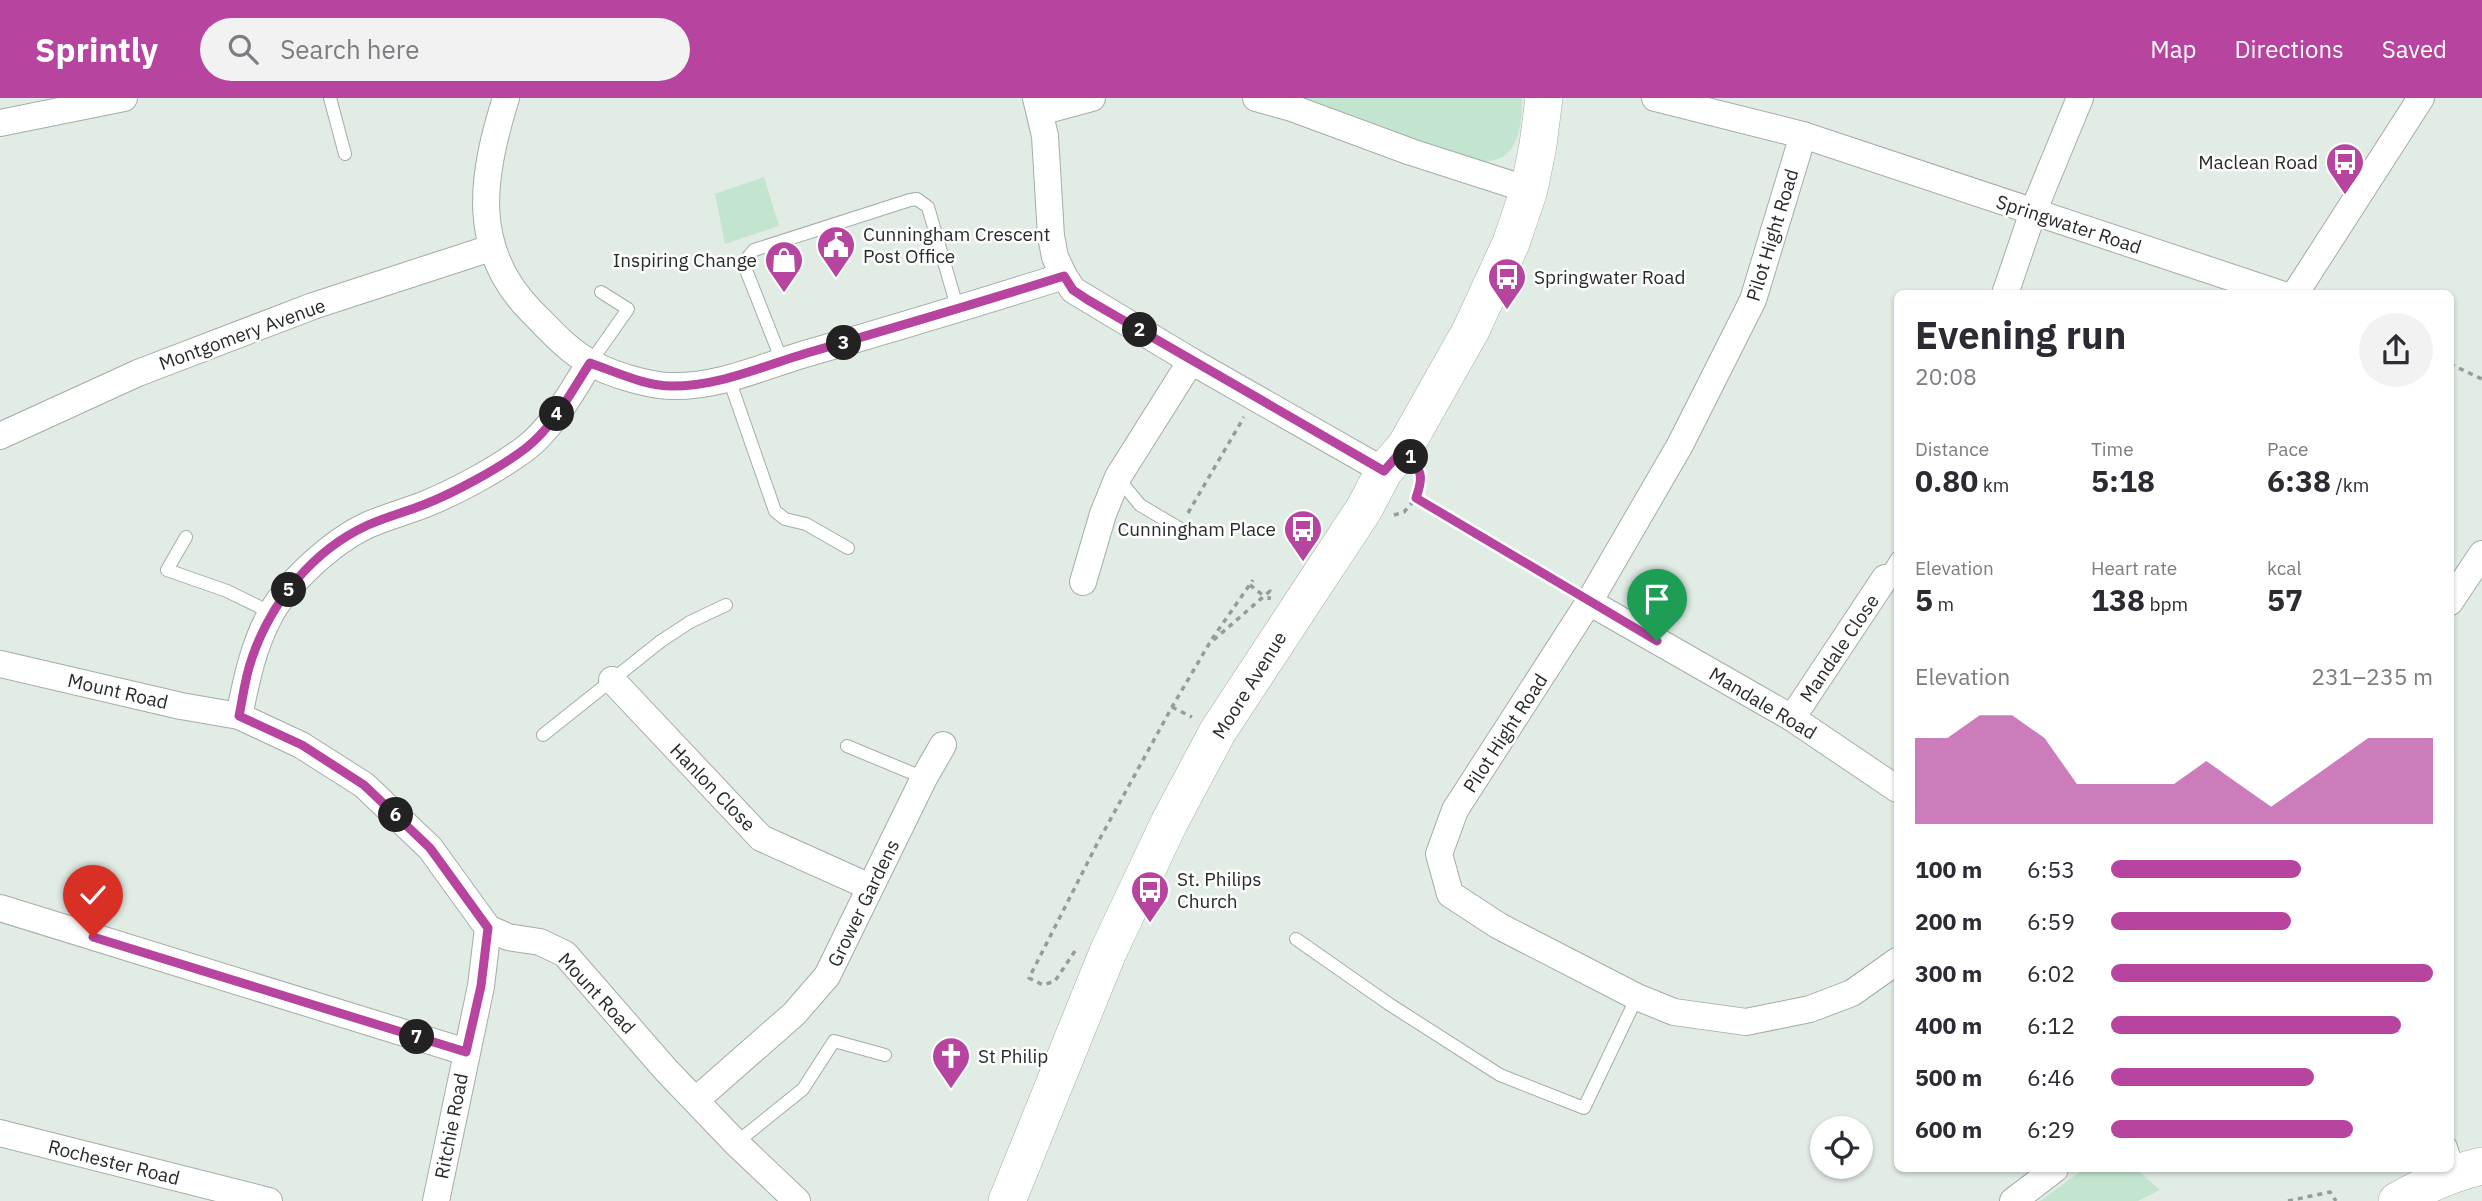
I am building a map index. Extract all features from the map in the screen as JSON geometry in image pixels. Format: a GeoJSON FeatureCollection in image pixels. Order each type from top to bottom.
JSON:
{"type":"FeatureCollection","features":[{"type":"Feature","properties":{"kind":"street"},"geometry":{"type":"LineString","coordinates":[[0,123],[124,98]]}},
{"type":"Feature","properties":{"kind":"street"},"geometry":{"type":"LineString","coordinates":[[506,98],[492,143],[485,205],[491,248],[519,299],[554,334],[590,363],[632,378],[671,386],[729,379],[1064,276]]}},
{"type":"Feature","properties":{"kind":"street"},"geometry":{"type":"LineString","coordinates":[[1092,98],[1038,105],[1045,136],[1051,236],[1055,257],[1073,290],[1256,397],[1395,459]]}},
{"type":"Feature","properties":{"kind":"street"},"geometry":{"type":"LineString","coordinates":[[1256,98],[1529,190]]}},
{"type":"Feature","properties":{"kind":"street","name":"Moore Avenue"},"geometry":{"type":"LineString","coordinates":[[1007,1201],[1108,952],[1218,731],[1364,509],[1471,330],[1511,243],[1529,190],[1544,98]]}},
{"type":"Feature","properties":{"kind":"street","name":"Springwater Road"},"geometry":{"type":"LineString","coordinates":[[1655,98],[1803,135],[2268,290]]}},
{"type":"Feature","properties":{"kind":"street"},"geometry":{"type":"LineString","coordinates":[[2006,290],[2033,212],[2080,98]]}},
{"type":"Feature","properties":{"kind":"street"},"geometry":{"type":"LineString","coordinates":[[2298,290],[2421,98]]}},
{"type":"Feature","properties":{"kind":"street","name":"Pilot Hight Road"},"geometry":{"type":"LineString","coordinates":[[1803,135],[1753,300],[1680,446],[1589,602],[1455,810],[1439,854],[1450,894],[1500,926],[1637,997],[1674,1012],[1746,1022],[1810,1009],[1852,993],[1894,963]]}},
{"type":"Feature","properties":{"kind":"street","name":"Montgomery Avenue"},"geometry":{"type":"LineString","coordinates":[[0,436],[138,373],[313,306],[491,248]]}},
{"type":"Feature","properties":{"kind":"street"},"geometry":{"type":"LineString","coordinates":[[1083,582],[1102,514],[1118,477],[1191,361]]}},
{"type":"Feature","properties":{"kind":"street"},"geometry":{"type":"LineString","coordinates":[[239,716],[251,660],[272,613],[293,585],[326,551],[367,526],[436,499],[527,447],[555,416],[590,363]]}},
{"type":"Feature","properties":{"kind":"street"},"geometry":{"type":"LineString","coordinates":[[2454,596],[2482,554]]}},
{"type":"Feature","properties":{"kind":"street","name":"Mandale Close"},"geometry":{"type":"LineString","coordinates":[[1792,718],[1891,568]]}},
{"type":"Feature","properties":{"kind":"street","name":"Mandale Road"},"geometry":{"type":"LineString","coordinates":[[1589,602],[1792,718],[1894,787]]}},
{"type":"Feature","properties":{"kind":"street","name":"Mount Road"},"geometry":{"type":"LineString","coordinates":[[0,664],[181,706],[239,716],[302,745],[364,785],[430,848],[488,928],[508,937],[540,942],[565,954],[666,1070],[736,1143],[797,1201]]}},
{"type":"Feature","properties":{"kind":"street","name":"Hanlon Close"},"geometry":{"type":"LineString","coordinates":[[612,680],[761,838],[870,887]]}},
{"type":"Feature","properties":{"kind":"street","name":"Grower Gardens"},"geometry":{"type":"LineString","coordinates":[[696,1100],[794,1014],[827,976],[924,778],[943,745]]}},
{"type":"Feature","properties":{"kind":"street"},"geometry":{"type":"LineString","coordinates":[[0,908],[466,1052]]}},
{"type":"Feature","properties":{"kind":"street","name":"Ritchie Road"},"geometry":{"type":"LineString","coordinates":[[436,1201],[481,986],[488,928]]}},
{"type":"Feature","properties":{"kind":"street","name":"Rochester Road"},"geometry":{"type":"LineString","coordinates":[[0,1133],[269,1201]]}},
{"type":"Feature","properties":{"kind":"street"},"geometry":{"type":"LineString","coordinates":[[2013,1201],[2051,1172]]}},
{"type":"Feature","properties":{"kind":"street"},"geometry":{"type":"LineString","coordinates":[[2397,1201],[2445,1172]]}},
{"type":"Feature","properties":{"kind":"lane"},"geometry":{"type":"LineString","coordinates":[[330,98],[345,154]]}},
{"type":"Feature","properties":{"kind":"lane"},"geometry":{"type":"LineString","coordinates":[[782,361],[746,270],[746,260],[750,254],[754,250],[910,200],[917,199],[928,207],[958,310]]}},
{"type":"Feature","properties":{"kind":"lane"},"geometry":{"type":"LineString","coordinates":[[590,363],[628,309],[601,292]]}},
{"type":"Feature","properties":{"kind":"lane"},"geometry":{"type":"LineString","coordinates":[[729,379],[775,511],[785,519],[806,524],[848,548]]}},
{"type":"Feature","properties":{"kind":"lane"},"geometry":{"type":"LineString","coordinates":[[1118,477],[1140,505],[1179,528]]}},
{"type":"Feature","properties":{"kind":"lane"},"geometry":{"type":"LineString","coordinates":[[186,537],[167,569],[227,591],[272,613]]}},
{"type":"Feature","properties":{"kind":"lane"},"geometry":{"type":"LineString","coordinates":[[543,735],[680,628],[726,605]]}},
{"type":"Feature","properties":{"kind":"lane"},"geometry":{"type":"LineString","coordinates":[[847,746],[924,778]]}},
{"type":"Feature","properties":{"kind":"lane"},"geometry":{"type":"LineString","coordinates":[[1296,939],[1500,1075],[1584,1108],[1637,997]]}},
{"type":"Feature","properties":{"kind":"lane"},"geometry":{"type":"LineString","coordinates":[[736,1143],[803,1089],[834,1041],[885,1055]]}},
{"type":"Feature","properties":{"kind":"path"},"geometry":{"type":"LineString","coordinates":[[2454,366],[2482,379]]}},
{"type":"Feature","properties":{"kind":"path"},"geometry":{"type":"LineString","coordinates":[[1179,528],[1256,397]]}},
{"type":"Feature","properties":{"kind":"path"},"geometry":{"type":"LineString","coordinates":[[1395,459],[1422,472],[1416,498],[1589,602]]}},
{"type":"Feature","properties":{"kind":"path"},"geometry":{"type":"LineString","coordinates":[[1076,950],[1055,981],[1043,985],[1029,978],[1098,842],[1172,707],[1209,644],[1253,580]]}},
{"type":"Feature","properties":{"kind":"path"},"geometry":{"type":"LineString","coordinates":[[1250,585],[1265,596]]}},
{"type":"Feature","properties":{"kind":"path"},"geometry":{"type":"LineString","coordinates":[[1209,644],[1270,591],[1268,604]]}},
{"type":"Feature","properties":{"kind":"path"},"geometry":{"type":"LineString","coordinates":[[2288,1201],[2330,1192],[2336,1201]]}},
{"type":"Feature","properties":{"kind":"green space"},"geometry":{"type":"Polygon","coordinates":[[[1256,98],[1522,98],[1521,123],[1516,140],[1507,154],[1492,161],[1478,163],[1256,98]]]}},
{"type":"Feature","properties":{"kind":"green space"},"geometry":{"type":"Polygon","coordinates":[[[764,177],[779,226],[725,244],[715,194],[764,177]]]}},
{"type":"Feature","properties":{"kind":"green space"},"geometry":{"type":"Polygon","coordinates":[[[2080,1172],[2139,1172],[2160,1190],[2138,1201],[2040,1201],[2080,1172]]]}},
{"type":"Feature","properties":{"kind":"place","name":"Maclean Road"},"geometry":{"type":"Point","coordinates":[2345,196]}},
{"type":"Feature","properties":{"kind":"place","name":"Cunningham Crescent Post Office"},"geometry":{"type":"Point","coordinates":[836,279]}},
{"type":"Feature","properties":{"kind":"place","name":"Inspiring Change"},"geometry":{"type":"Point","coordinates":[784,294]}},
{"type":"Feature","properties":{"kind":"place","name":"Springwater Road"},"geometry":{"type":"Point","coordinates":[1507,311]}},
{"type":"Feature","properties":{"kind":"place","name":"Cunningham Place"},"geometry":{"type":"Point","coordinates":[1303,563]}},
{"type":"Feature","properties":{"kind":"place","name":"St. Philips Church"},"geometry":{"type":"Point","coordinates":[1150,924]}},
{"type":"Feature","properties":{"kind":"place","name":"St Philip"},"geometry":{"type":"Point","coordinates":[951,1090]}},
{"type":"Feature","properties":{"kind":"route"},"geometry":{"type":"LineString","coordinates":[[93,937],[466,1052],[481,986],[488,928],[430,848],[364,785],[302,745],[239,716],[251,660],[269,617],[293,585],[326,551],[367,526],[426,504],[527,447],[555,416],[590,363],[632,378],[671,386],[729,379],[1064,276],[1073,290],[1088,300],[1384,471],[1405,447],[1422,472],[1416,498],[1657,641]]}}]}
